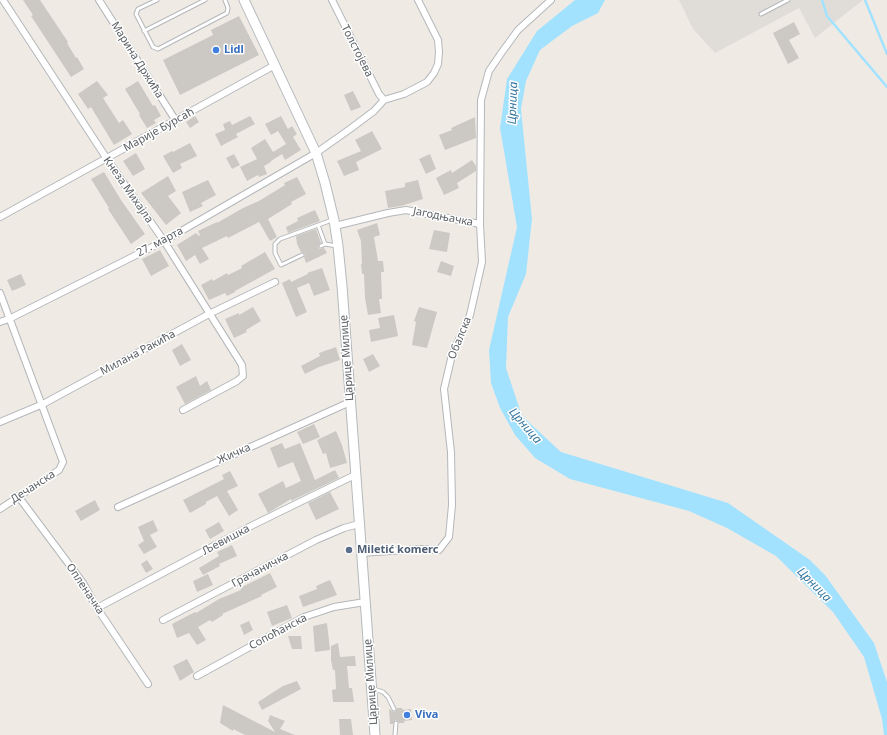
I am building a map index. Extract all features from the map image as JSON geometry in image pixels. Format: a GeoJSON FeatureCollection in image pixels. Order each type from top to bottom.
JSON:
{"type":"FeatureCollection","features":[{"type":"Feature","properties":{"kind":"main road","name":"Царице Милице"},"geometry":{"type":"LineString","coordinates":[[244,0],[316,153],[325,183],[334,223],[338,246],[374,735]]}},
{"type":"Feature","properties":{"kind":"street","name":"Кнеза Михајла"},"geometry":{"type":"LineString","coordinates":[[3,0],[107,159],[164,240],[242,366],[243,376],[237,381],[183,410]]}},
{"type":"Feature","properties":{"kind":"street","name":"Марина Држића"},"geometry":{"type":"LineString","coordinates":[[99,0],[176,121]]}},
{"type":"Feature","properties":{"kind":"street","name":"Толстојева"},"geometry":{"type":"LineString","coordinates":[[332,0],[379,94],[384,100]]}},
{"type":"Feature","properties":{"kind":"street"},"geometry":{"type":"LineString","coordinates":[[384,100],[404,94],[427,82],[434,73],[438,64],[440,52],[438,40],[418,0]]}},
{"type":"Feature","properties":{"kind":"street","name":"Обалска"},"geometry":{"type":"LineString","coordinates":[[361,553],[420,549],[440,550],[449,537],[452,505],[451,452],[444,389],[452,355],[470,315],[482,262],[480,224],[481,100],[489,71],[518,30],[551,0]]}},
{"type":"Feature","properties":{"kind":"street","name":"Марије Бурсаћ"},"geometry":{"type":"LineString","coordinates":[[0,217],[275,65]]}},
{"type":"Feature","properties":{"kind":"street","name":"27. марта"},"geometry":{"type":"LineString","coordinates":[[0,322],[164,240],[316,153],[374,111],[384,100]]}},
{"type":"Feature","properties":{"kind":"street","name":"Јагодњачка"},"geometry":{"type":"LineString","coordinates":[[334,223],[406,210],[480,224]]}},
{"type":"Feature","properties":{"kind":"street","name":"Милана Ракића"},"geometry":{"type":"LineString","coordinates":[[0,422],[43,404],[209,314],[275,282]]}},
{"type":"Feature","properties":{"kind":"street"},"geometry":{"type":"LineString","coordinates":[[0,293],[43,404]]}},
{"type":"Feature","properties":{"kind":"street","name":"Жичка"},"geometry":{"type":"LineString","coordinates":[[118,507],[350,402]]}},
{"type":"Feature","properties":{"kind":"street","name":"Дечанска"},"geometry":{"type":"LineString","coordinates":[[0,509],[58,470],[63,462],[43,404]]}},
{"type":"Feature","properties":{"kind":"street","name":"Љевишка"},"geometry":{"type":"LineString","coordinates":[[98,608],[253,525],[355,475]]}},
{"type":"Feature","properties":{"kind":"street","name":"Опленачка"},"geometry":{"type":"LineString","coordinates":[[18,496],[83,583],[148,684]]}},
{"type":"Feature","properties":{"kind":"street","name":"Грачаничка"},"geometry":{"type":"LineString","coordinates":[[163,620],[316,540],[344,528],[359,524]]}},
{"type":"Feature","properties":{"kind":"street","name":"Сопоћанска"},"geometry":{"type":"LineString","coordinates":[[197,676],[304,617],[334,607],[364,602]]}},
{"type":"Feature","properties":{"kind":"lane"},"geometry":{"type":"LineString","coordinates":[[157,0],[138,9],[136,14],[152,47],[160,48],[228,13],[229,10],[225,0]]}},
{"type":"Feature","properties":{"kind":"lane"},"geometry":{"type":"LineString","coordinates":[[144,31],[205,0]]}},
{"type":"Feature","properties":{"kind":"lane"},"geometry":{"type":"LineString","coordinates":[[761,14],[788,0]]}},
{"type":"Feature","properties":{"kind":"lane"},"geometry":{"type":"LineString","coordinates":[[302,255],[281,265],[275,253],[275,244],[280,239],[318,225],[334,223]]}},
{"type":"Feature","properties":{"kind":"lane"},"geometry":{"type":"LineString","coordinates":[[318,225],[323,245],[338,246]]}},
{"type":"Feature","properties":{"kind":"lane"},"geometry":{"type":"LineString","coordinates":[[371,689],[382,692],[388,698],[394,709]]}},
{"type":"Feature","properties":{"kind":"lane"},"geometry":{"type":"LineString","coordinates":[[395,735],[396,724]]}},
{"type":"Feature","properties":{"kind":"shaded area"},"geometry":{"type":"Polygon","coordinates":[[[679,0],[863,0],[815,38],[799,8],[715,53],[693,29],[679,0]]]}},
{"type":"Feature","properties":{"kind":"water","name":"Црница"},"geometry":{"type":"Polygon","coordinates":[[[575,0],[605,0],[598,13],[572,26],[540,50],[526,81],[521,109],[532,219],[526,274],[508,317],[506,368],[522,416],[561,452],[728,503],[810,560],[825,575],[874,643],[887,682],[887,735],[884,735],[882,719],[864,657],[833,612],[776,556],[727,528],[689,511],[570,479],[535,458],[515,435],[500,408],[491,383],[489,350],[517,227],[500,128],[507,79],[537,31],[575,0]]]}},
{"type":"Feature","properties":{"kind":"building"},"geometry":{"type":"Polygon","coordinates":[[[23,0],[40,0],[84,69],[71,77],[31,16],[33,15],[23,0]]]}},
{"type":"Feature","properties":{"kind":"building"},"geometry":{"type":"Polygon","coordinates":[[[239,16],[259,55],[180,95],[163,60],[213,35],[211,30],[239,16]]]}},
{"type":"Feature","properties":{"kind":"building"},"geometry":{"type":"Polygon","coordinates":[[[794,22],[800,34],[789,40],[799,58],[788,64],[773,33],[794,22]]]}},
{"type":"Feature","properties":{"kind":"building"},"geometry":{"type":"Polygon","coordinates":[[[97,81],[108,95],[103,98],[119,123],[123,120],[132,134],[114,145],[91,107],[88,109],[78,94],[97,81]]]}},
{"type":"Feature","properties":{"kind":"building"},"geometry":{"type":"Polygon","coordinates":[[[138,81],[161,116],[154,120],[156,123],[147,128],[125,89],[138,81]]]}},
{"type":"Feature","properties":{"kind":"building"},"geometry":{"type":"Polygon","coordinates":[[[353,91],[361,107],[351,111],[344,95],[353,91]]]}},
{"type":"Feature","properties":{"kind":"building"},"geometry":{"type":"Polygon","coordinates":[[[195,116],[199,122],[190,128],[186,122],[195,116]]]}},
{"type":"Feature","properties":{"kind":"building"},"geometry":{"type":"Polygon","coordinates":[[[250,116],[255,124],[236,134],[238,137],[221,146],[215,134],[225,130],[223,124],[230,121],[232,125],[250,116]]]}},
{"type":"Feature","properties":{"kind":"building"},"geometry":{"type":"Polygon","coordinates":[[[281,116],[288,129],[292,126],[297,134],[293,137],[301,150],[285,160],[282,154],[264,166],[267,174],[259,177],[258,175],[247,181],[240,167],[257,159],[251,148],[265,139],[273,152],[286,144],[278,131],[271,135],[265,124],[281,116]]]}},
{"type":"Feature","properties":{"kind":"building"},"geometry":{"type":"Polygon","coordinates":[[[475,117],[476,138],[445,150],[439,135],[452,130],[451,128],[475,117]]]}},
{"type":"Feature","properties":{"kind":"building"},"geometry":{"type":"Polygon","coordinates":[[[372,131],[382,149],[356,162],[359,170],[344,176],[337,161],[361,151],[355,140],[372,131]]]}},
{"type":"Feature","properties":{"kind":"building"},"geometry":{"type":"Polygon","coordinates":[[[190,143],[197,156],[180,164],[182,168],[173,173],[163,156],[190,143]]]}},
{"type":"Feature","properties":{"kind":"building"},"geometry":{"type":"Polygon","coordinates":[[[136,153],[145,169],[133,176],[123,161],[136,153]]]}},
{"type":"Feature","properties":{"kind":"building"},"geometry":{"type":"Polygon","coordinates":[[[234,154],[240,165],[232,169],[226,158],[234,154]]]}},
{"type":"Feature","properties":{"kind":"building"},"geometry":{"type":"Polygon","coordinates":[[[430,154],[436,169],[426,174],[419,159],[430,154]]]}},
{"type":"Feature","properties":{"kind":"building"},"geometry":{"type":"Polygon","coordinates":[[[472,160],[476,166],[476,171],[457,183],[459,188],[444,195],[436,178],[451,170],[452,173],[472,160]]]}},
{"type":"Feature","properties":{"kind":"building"},"geometry":{"type":"Polygon","coordinates":[[[104,172],[121,200],[145,234],[131,244],[108,209],[109,208],[91,179],[104,172]]]}},
{"type":"Feature","properties":{"kind":"building"},"geometry":{"type":"Polygon","coordinates":[[[168,176],[176,191],[168,196],[181,213],[166,225],[141,193],[168,176]]]}},
{"type":"Feature","properties":{"kind":"building"},"geometry":{"type":"Polygon","coordinates":[[[297,177],[306,194],[291,202],[292,204],[268,219],[277,237],[270,241],[259,222],[228,238],[227,236],[202,248],[209,259],[200,264],[195,255],[186,261],[177,245],[196,233],[199,236],[198,231],[217,223],[243,208],[259,201],[285,185],[284,183],[297,177]]]}},
{"type":"Feature","properties":{"kind":"building"},"geometry":{"type":"Polygon","coordinates":[[[208,180],[216,195],[201,203],[203,206],[190,212],[182,192],[208,180]]]}},
{"type":"Feature","properties":{"kind":"building"},"geometry":{"type":"Polygon","coordinates":[[[418,180],[423,199],[401,206],[388,208],[385,191],[405,187],[405,183],[418,180]]]}},
{"type":"Feature","properties":{"kind":"building"},"geometry":{"type":"Polygon","coordinates":[[[315,210],[320,221],[288,233],[286,227],[298,221],[297,218],[315,210]]]}},
{"type":"Feature","properties":{"kind":"building"},"geometry":{"type":"Polygon","coordinates":[[[377,223],[380,235],[374,237],[378,261],[383,261],[384,272],[381,272],[382,299],[379,299],[381,313],[368,315],[365,298],[364,274],[362,274],[361,264],[361,241],[357,230],[377,223]]]}},
{"type":"Feature","properties":{"kind":"building"},"geometry":{"type":"Polygon","coordinates":[[[316,229],[321,243],[318,247],[320,249],[324,248],[327,253],[306,263],[304,257],[305,254],[301,252],[297,244],[296,236],[316,229]]]}},
{"type":"Feature","properties":{"kind":"building"},"geometry":{"type":"Polygon","coordinates":[[[434,230],[450,233],[447,252],[429,249],[434,230]]]}},
{"type":"Feature","properties":{"kind":"building"},"geometry":{"type":"Polygon","coordinates":[[[160,250],[169,266],[151,276],[142,259],[160,250]]]}},
{"type":"Feature","properties":{"kind":"building"},"geometry":{"type":"Polygon","coordinates":[[[265,252],[275,269],[227,296],[225,293],[209,300],[201,285],[212,279],[213,281],[227,273],[228,275],[242,268],[241,266],[265,252]]]}},
{"type":"Feature","properties":{"kind":"building"},"geometry":{"type":"Polygon","coordinates":[[[441,261],[454,266],[451,276],[437,272],[441,261]]]}},
{"type":"Feature","properties":{"kind":"building"},"geometry":{"type":"Polygon","coordinates":[[[322,268],[330,290],[314,296],[309,283],[297,288],[307,312],[296,317],[282,283],[290,279],[291,282],[308,274],[307,273],[322,268]]]}},
{"type":"Feature","properties":{"kind":"building"},"geometry":{"type":"Polygon","coordinates":[[[21,274],[26,285],[12,291],[7,280],[21,274]]]}},
{"type":"Feature","properties":{"kind":"building"},"geometry":{"type":"Polygon","coordinates":[[[253,307],[261,321],[246,330],[247,332],[234,338],[225,319],[239,313],[239,315],[253,307]]]}},
{"type":"Feature","properties":{"kind":"building"},"geometry":{"type":"Polygon","coordinates":[[[419,307],[437,312],[427,348],[412,345],[416,322],[414,321],[419,307]]]}},
{"type":"Feature","properties":{"kind":"building"},"geometry":{"type":"Polygon","coordinates":[[[394,315],[398,336],[371,342],[369,330],[380,328],[378,318],[394,315]]]}},
{"type":"Feature","properties":{"kind":"building"},"geometry":{"type":"Polygon","coordinates":[[[182,344],[191,360],[180,366],[172,350],[182,344]]]}},
{"type":"Feature","properties":{"kind":"building"},"geometry":{"type":"Polygon","coordinates":[[[336,347],[340,360],[319,367],[305,374],[301,366],[320,356],[319,353],[336,347]]]}},
{"type":"Feature","properties":{"kind":"building"},"geometry":{"type":"Polygon","coordinates":[[[373,354],[380,366],[369,372],[363,359],[373,354]]]}},
{"type":"Feature","properties":{"kind":"building"},"geometry":{"type":"Polygon","coordinates":[[[196,376],[200,386],[207,381],[211,390],[185,404],[176,387],[196,376]]]}},
{"type":"Feature","properties":{"kind":"building"},"geometry":{"type":"Polygon","coordinates":[[[314,424],[320,437],[303,444],[297,432],[314,424]]]}},
{"type":"Feature","properties":{"kind":"building"},"geometry":{"type":"Polygon","coordinates":[[[336,431],[347,463],[330,468],[326,453],[323,454],[317,440],[336,431]]]}},
{"type":"Feature","properties":{"kind":"building"},"geometry":{"type":"Polygon","coordinates":[[[282,443],[285,449],[300,443],[315,480],[335,470],[339,478],[292,501],[291,499],[268,513],[258,494],[283,481],[286,488],[301,481],[293,462],[278,468],[270,448],[282,443]]]}},
{"type":"Feature","properties":{"kind":"building"},"geometry":{"type":"Polygon","coordinates":[[[230,471],[238,486],[227,491],[238,510],[229,516],[217,496],[190,513],[183,500],[224,479],[222,475],[230,471]]]}},
{"type":"Feature","properties":{"kind":"building"},"geometry":{"type":"Polygon","coordinates":[[[330,492],[339,509],[316,520],[308,503],[330,492]]]}},
{"type":"Feature","properties":{"kind":"building"},"geometry":{"type":"Polygon","coordinates":[[[95,500],[100,510],[81,521],[75,511],[95,500]]]}},
{"type":"Feature","properties":{"kind":"building"},"geometry":{"type":"Polygon","coordinates":[[[153,520],[158,531],[150,535],[157,547],[144,554],[138,545],[144,541],[138,527],[153,520]]]}},
{"type":"Feature","properties":{"kind":"building"},"geometry":{"type":"Polygon","coordinates":[[[219,522],[224,531],[210,539],[205,530],[219,522]]]}},
{"type":"Feature","properties":{"kind":"building"},"geometry":{"type":"Polygon","coordinates":[[[232,545],[237,556],[219,564],[220,566],[203,575],[199,568],[219,556],[217,552],[232,545]]]}},
{"type":"Feature","properties":{"kind":"building"},"geometry":{"type":"Polygon","coordinates":[[[147,560],[153,569],[146,573],[141,564],[147,560]]]}},
{"type":"Feature","properties":{"kind":"building"},"geometry":{"type":"Polygon","coordinates":[[[270,573],[277,587],[261,595],[262,596],[222,614],[223,615],[212,622],[210,620],[198,627],[206,640],[197,645],[189,633],[177,638],[172,624],[195,612],[196,613],[219,599],[241,590],[240,588],[270,573]]]}},
{"type":"Feature","properties":{"kind":"building"},"geometry":{"type":"Polygon","coordinates":[[[208,574],[213,585],[197,592],[193,581],[208,574]]]}},
{"type":"Feature","properties":{"kind":"building"},"geometry":{"type":"Polygon","coordinates":[[[330,580],[337,595],[303,607],[299,596],[317,589],[316,586],[330,580]]]}},
{"type":"Feature","properties":{"kind":"building"},"geometry":{"type":"Polygon","coordinates":[[[287,605],[292,618],[272,626],[267,612],[287,605]]]}},
{"type":"Feature","properties":{"kind":"building"},"geometry":{"type":"Polygon","coordinates":[[[249,621],[253,630],[244,635],[240,625],[249,621]]]}},
{"type":"Feature","properties":{"kind":"building"},"geometry":{"type":"Polygon","coordinates":[[[327,623],[330,650],[315,652],[313,626],[327,623]]]}},
{"type":"Feature","properties":{"kind":"building"},"geometry":{"type":"Polygon","coordinates":[[[288,636],[301,636],[302,649],[292,649],[288,636]]]}},
{"type":"Feature","properties":{"kind":"building"},"geometry":{"type":"Polygon","coordinates":[[[338,643],[340,657],[355,656],[356,666],[347,666],[349,688],[352,688],[354,702],[333,702],[332,690],[336,689],[335,670],[333,670],[331,660],[331,646],[338,643]]]}},
{"type":"Feature","properties":{"kind":"building"},"geometry":{"type":"Polygon","coordinates":[[[187,659],[194,672],[180,681],[173,666],[187,659]]]}},
{"type":"Feature","properties":{"kind":"building"},"geometry":{"type":"Polygon","coordinates":[[[297,681],[301,689],[262,710],[258,702],[283,686],[297,681]]]}},
{"type":"Feature","properties":{"kind":"building"},"geometry":{"type":"Polygon","coordinates":[[[223,705],[275,732],[268,721],[270,715],[285,721],[280,729],[295,735],[245,735],[233,729],[233,731],[220,723],[223,705]]]}},
{"type":"Feature","properties":{"kind":"building"},"geometry":{"type":"Polygon","coordinates":[[[397,708],[402,708],[403,710],[411,709],[412,720],[399,723],[395,720],[393,724],[390,724],[389,709],[394,712],[397,708]]]}},
{"type":"Feature","properties":{"kind":"building"},"geometry":{"type":"Polygon","coordinates":[[[339,719],[351,719],[353,735],[340,735],[339,719]]]}},
{"type":"Feature","properties":{"kind":"waterway"},"geometry":{"type":"LineString","coordinates":[[822,0],[827,16],[887,87]]}},
{"type":"Feature","properties":{"kind":"waterway"},"geometry":{"type":"LineString","coordinates":[[865,0],[887,54]]}},
{"type":"Feature","properties":{"kind":"place","name":"Lidl"},"geometry":{"type":"Point","coordinates":[216,50]}},
{"type":"Feature","properties":{"kind":"place","name":"Miletić komerc"},"geometry":{"type":"Point","coordinates":[349,550]}},
{"type":"Feature","properties":{"kind":"place","name":"Viva"},"geometry":{"type":"Point","coordinates":[407,715]}}]}
